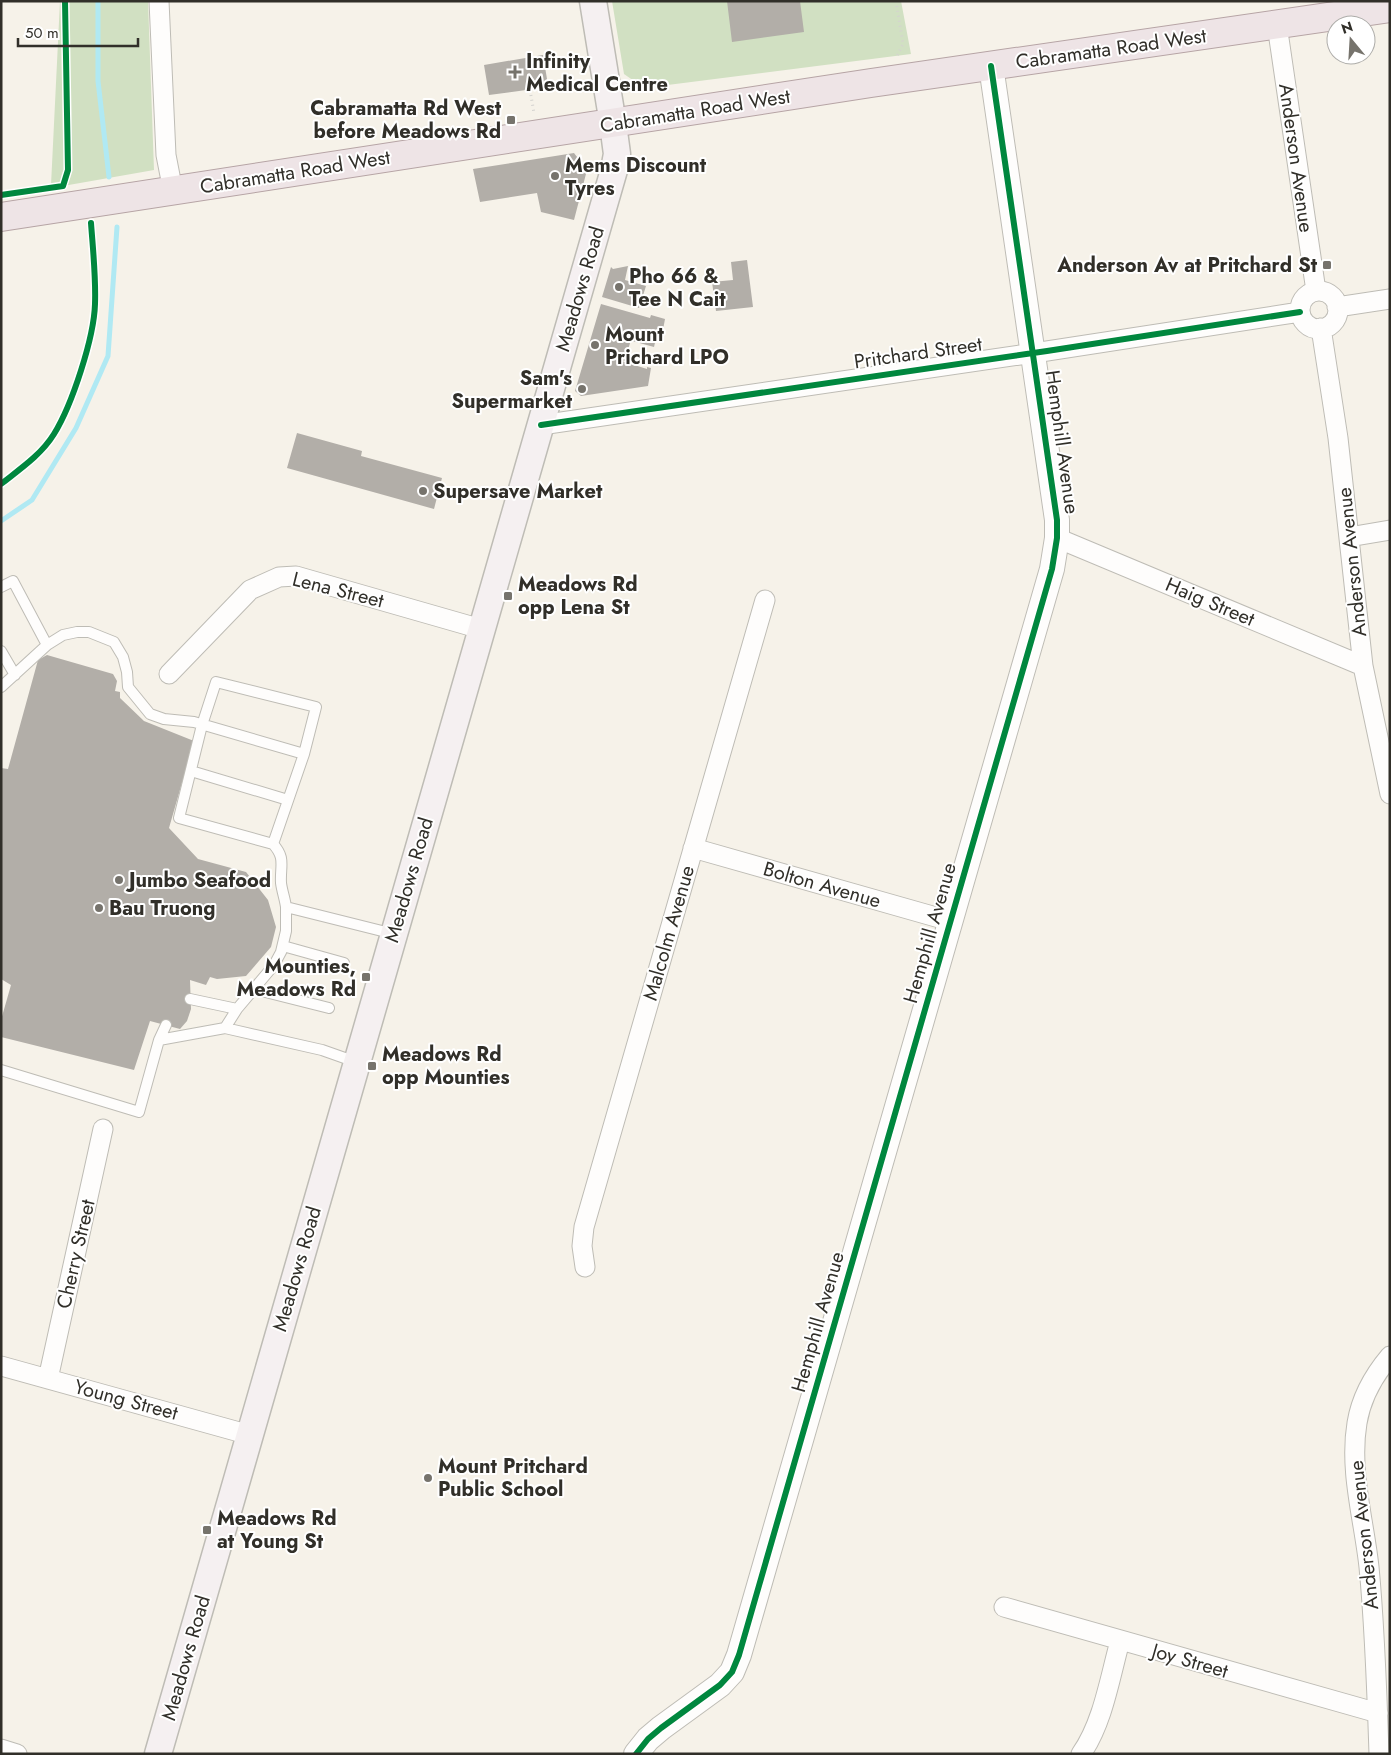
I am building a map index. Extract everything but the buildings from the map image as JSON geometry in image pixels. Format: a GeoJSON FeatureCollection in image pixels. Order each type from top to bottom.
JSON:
{"type":"FeatureCollection","features":[{"type":"Feature","properties":{"kind":"main road","name":"Meadows Road"},"geometry":{"type":"LineString","coordinates":[[158,1754],[614,170],[617,154],[593,1]]}},
{"type":"Feature","properties":{"kind":"main road","name":"Cabramatta Road West"},"geometry":{"type":"LineString","coordinates":[[1,217],[871,83],[1390,8]]}},
{"type":"Feature","properties":{"kind":"street"},"geometry":{"type":"LineString","coordinates":[[159,1],[166,155],[173,191]]}},
{"type":"Feature","properties":{"kind":"street","name":"Anderson Avenue"},"geometry":{"type":"LineString","coordinates":[[1277,25],[1316,291]]}},
{"type":"Feature","properties":{"kind":"street","name":"Hemphill Avenue"},"geometry":{"type":"LineString","coordinates":[[636,1754],[648,1739],[661,1728],[720,1685],[732,1672],[739,1655],[1052,569],[1058,538],[1057,520],[991,66]]}},
{"type":"Feature","properties":{"kind":"street"},"geometry":{"type":"LineString","coordinates":[[1316,291],[1330,294],[1336,302],[1338,313],[1332,323],[1321,328],[1307,325],[1300,312],[1300,306],[1306,296],[1316,291]]}},
{"type":"Feature","properties":{"kind":"street"},"geometry":{"type":"LineString","coordinates":[[1337,307],[1390,299]]}},
{"type":"Feature","properties":{"kind":"street","name":"Pritchard Street"},"geometry":{"type":"LineString","coordinates":[[541,425],[1300,312]]}},
{"type":"Feature","properties":{"kind":"street","name":"Anderson Avenue"},"geometry":{"type":"LineString","coordinates":[[1321,328],[1338,438],[1364,666],[1390,794]]}},
{"type":"Feature","properties":{"kind":"street"},"geometry":{"type":"LineString","coordinates":[[1349,537],[1390,530]]}},
{"type":"Feature","properties":{"kind":"street","name":"Haig Street"},"geometry":{"type":"LineString","coordinates":[[1058,538],[1364,666]]}},
{"type":"Feature","properties":{"kind":"street","name":"Lena Street"},"geometry":{"type":"LineString","coordinates":[[169,674],[250,590],[279,577],[296,576],[481,628]]}},
{"type":"Feature","properties":{"kind":"street","name":"Malcolm Avenue"},"geometry":{"type":"LineString","coordinates":[[584,1267],[582,1246],[584,1227],[764,600]]}},
{"type":"Feature","properties":{"kind":"street","name":"Bolton Avenue"},"geometry":{"type":"LineString","coordinates":[[693,848],[950,922]]}},
{"type":"Feature","properties":{"kind":"street","name":"Cherry Street"},"geometry":{"type":"LineString","coordinates":[[48,1379],[103,1129]]}},
{"type":"Feature","properties":{"kind":"street","name":"Anderson Avenue"},"geometry":{"type":"LineString","coordinates":[[1379,1754],[1370,1584],[1355,1470],[1354,1444],[1357,1421],[1364,1397],[1375,1375],[1390,1356]]}},
{"type":"Feature","properties":{"kind":"street","name":"Young Street"},"geometry":{"type":"LineString","coordinates":[[1,1366],[250,1434]]}},
{"type":"Feature","properties":{"kind":"street","name":"Joy Street"},"geometry":{"type":"LineString","coordinates":[[1004,1607],[1378,1713]]}},
{"type":"Feature","properties":{"kind":"street"},"geometry":{"type":"LineString","coordinates":[[1081,1754],[1096,1725],[1120,1641]]}},
{"type":"Feature","properties":{"kind":"street"},"geometry":{"type":"LineString","coordinates":[[1,1749],[17,1754]]}},
{"type":"Feature","properties":{"kind":"lane"},"geometry":{"type":"LineString","coordinates":[[1,587],[13,581],[46,645]]}},
{"type":"Feature","properties":{"kind":"lane"},"geometry":{"type":"LineString","coordinates":[[1,687],[46,645],[63,635],[89,632],[114,642],[123,657],[128,687],[150,714],[164,719],[184,720],[304,754]]}},
{"type":"Feature","properties":{"kind":"lane"},"geometry":{"type":"LineString","coordinates":[[1,651],[15,675]]}},
{"type":"Feature","properties":{"kind":"lane"},"geometry":{"type":"LineString","coordinates":[[225,1028],[274,965],[283,946],[286,931],[286,907],[281,882],[282,866],[279,850],[273,844],[179,818],[202,725],[216,682],[316,707],[304,754],[273,844]]}},
{"type":"Feature","properties":{"kind":"lane"},"geometry":{"type":"LineString","coordinates":[[191,771],[288,800]]}},
{"type":"Feature","properties":{"kind":"lane"},"geometry":{"type":"LineString","coordinates":[[286,907],[394,934]]}},
{"type":"Feature","properties":{"kind":"lane"},"geometry":{"type":"LineString","coordinates":[[283,946],[344,963]]}},
{"type":"Feature","properties":{"kind":"lane"},"geometry":{"type":"LineString","coordinates":[[254,989],[329,1008]]}},
{"type":"Feature","properties":{"kind":"lane"},"geometry":{"type":"LineString","coordinates":[[190,999],[238,1009]]}},
{"type":"Feature","properties":{"kind":"lane"},"geometry":{"type":"LineString","coordinates":[[1,1070],[139,1112],[159,1040],[166,1025]]}},
{"type":"Feature","properties":{"kind":"lane"},"geometry":{"type":"LineString","coordinates":[[159,1040],[225,1028],[322,1050],[356,1062]]}},
{"type":"Feature","properties":{"kind":"path"},"geometry":{"type":"LineString","coordinates":[[896,1],[903,44],[896,59]]}},
{"type":"Feature","properties":{"kind":"path"},"geometry":{"type":"LineString","coordinates":[[530,90],[534,113]]}},
{"type":"Feature","properties":{"kind":"green space"},"geometry":{"type":"Polygon","coordinates":[[[60,1],[148,1],[154,170],[63,186],[51,185],[60,1]]]}},
{"type":"Feature","properties":{"kind":"green space"},"geometry":{"type":"Polygon","coordinates":[[[612,1],[901,1],[911,54],[644,88],[624,74],[612,1]]]}},
{"type":"Feature","properties":{"kind":"waterway"},"geometry":{"type":"LineString","coordinates":[[98,1],[98,81],[109,177]]}},
{"type":"Feature","properties":{"kind":"waterway"},"geometry":{"type":"LineString","coordinates":[[1,521],[32,500],[76,428],[108,356],[117,227]]}},
{"type":"Feature","properties":{"kind":"cycle path"},"geometry":{"type":"LineString","coordinates":[[1,195],[63,186],[68,170],[65,1]]}},
{"type":"Feature","properties":{"kind":"cycle path"},"geometry":{"type":"LineString","coordinates":[[636,1754],[648,1739],[661,1728],[720,1685],[732,1672],[739,1655],[1052,569],[1057,538],[1057,520],[991,66]]}},
{"type":"Feature","properties":{"kind":"cycle path"},"geometry":{"type":"LineString","coordinates":[[1,484],[30,461],[49,442],[61,421],[75,389],[94,318],[95,284],[91,223]]}},
{"type":"Feature","properties":{"kind":"cycle path"},"geometry":{"type":"LineString","coordinates":[[541,425],[1300,312]]}},
{"type":"Feature","properties":{"kind":"place","name":"Infinity Medical Centre"},"geometry":{"type":"Point","coordinates":[515,72]}},
{"type":"Feature","properties":{"kind":"place","name":"Cabramatta Rd West before Meadows Rd"},"geometry":{"type":"Point","coordinates":[511,120]}},
{"type":"Feature","properties":{"kind":"place","name":"Mems Discount Tyres"},"geometry":{"type":"Point","coordinates":[555,176]}},
{"type":"Feature","properties":{"kind":"place","name":"Anderson Av at Pritchard St"},"geometry":{"type":"Point","coordinates":[1327,265]}},
{"type":"Feature","properties":{"kind":"place","name":"Pho 66 & Tee N Cait"},"geometry":{"type":"Point","coordinates":[619,287]}},
{"type":"Feature","properties":{"kind":"place","name":"Mount Prichard LPO"},"geometry":{"type":"Point","coordinates":[595,345]}},
{"type":"Feature","properties":{"kind":"place","name":"Sam's Supermarket"},"geometry":{"type":"Point","coordinates":[582,389]}},
{"type":"Feature","properties":{"kind":"place","name":"Supersave Market"},"geometry":{"type":"Point","coordinates":[423,491]}},
{"type":"Feature","properties":{"kind":"place","name":"Meadows Rd opp Lena St"},"geometry":{"type":"Point","coordinates":[508,596]}},
{"type":"Feature","properties":{"kind":"place","name":"Jumbo Seafood"},"geometry":{"type":"Point","coordinates":[119,880]}},
{"type":"Feature","properties":{"kind":"place","name":"Bau Truong"},"geometry":{"type":"Point","coordinates":[99,908]}},
{"type":"Feature","properties":{"kind":"place","name":"Mounties, Meadows Rd"},"geometry":{"type":"Point","coordinates":[366,977]}},
{"type":"Feature","properties":{"kind":"place","name":"Meadows Rd opp Mounties"},"geometry":{"type":"Point","coordinates":[372,1066]}},
{"type":"Feature","properties":{"kind":"place","name":"Mount Pritchard Public School"},"geometry":{"type":"Point","coordinates":[428,1478]}},
{"type":"Feature","properties":{"kind":"place","name":"Meadows Rd at Young St"},"geometry":{"type":"Point","coordinates":[207,1530]}}]}
